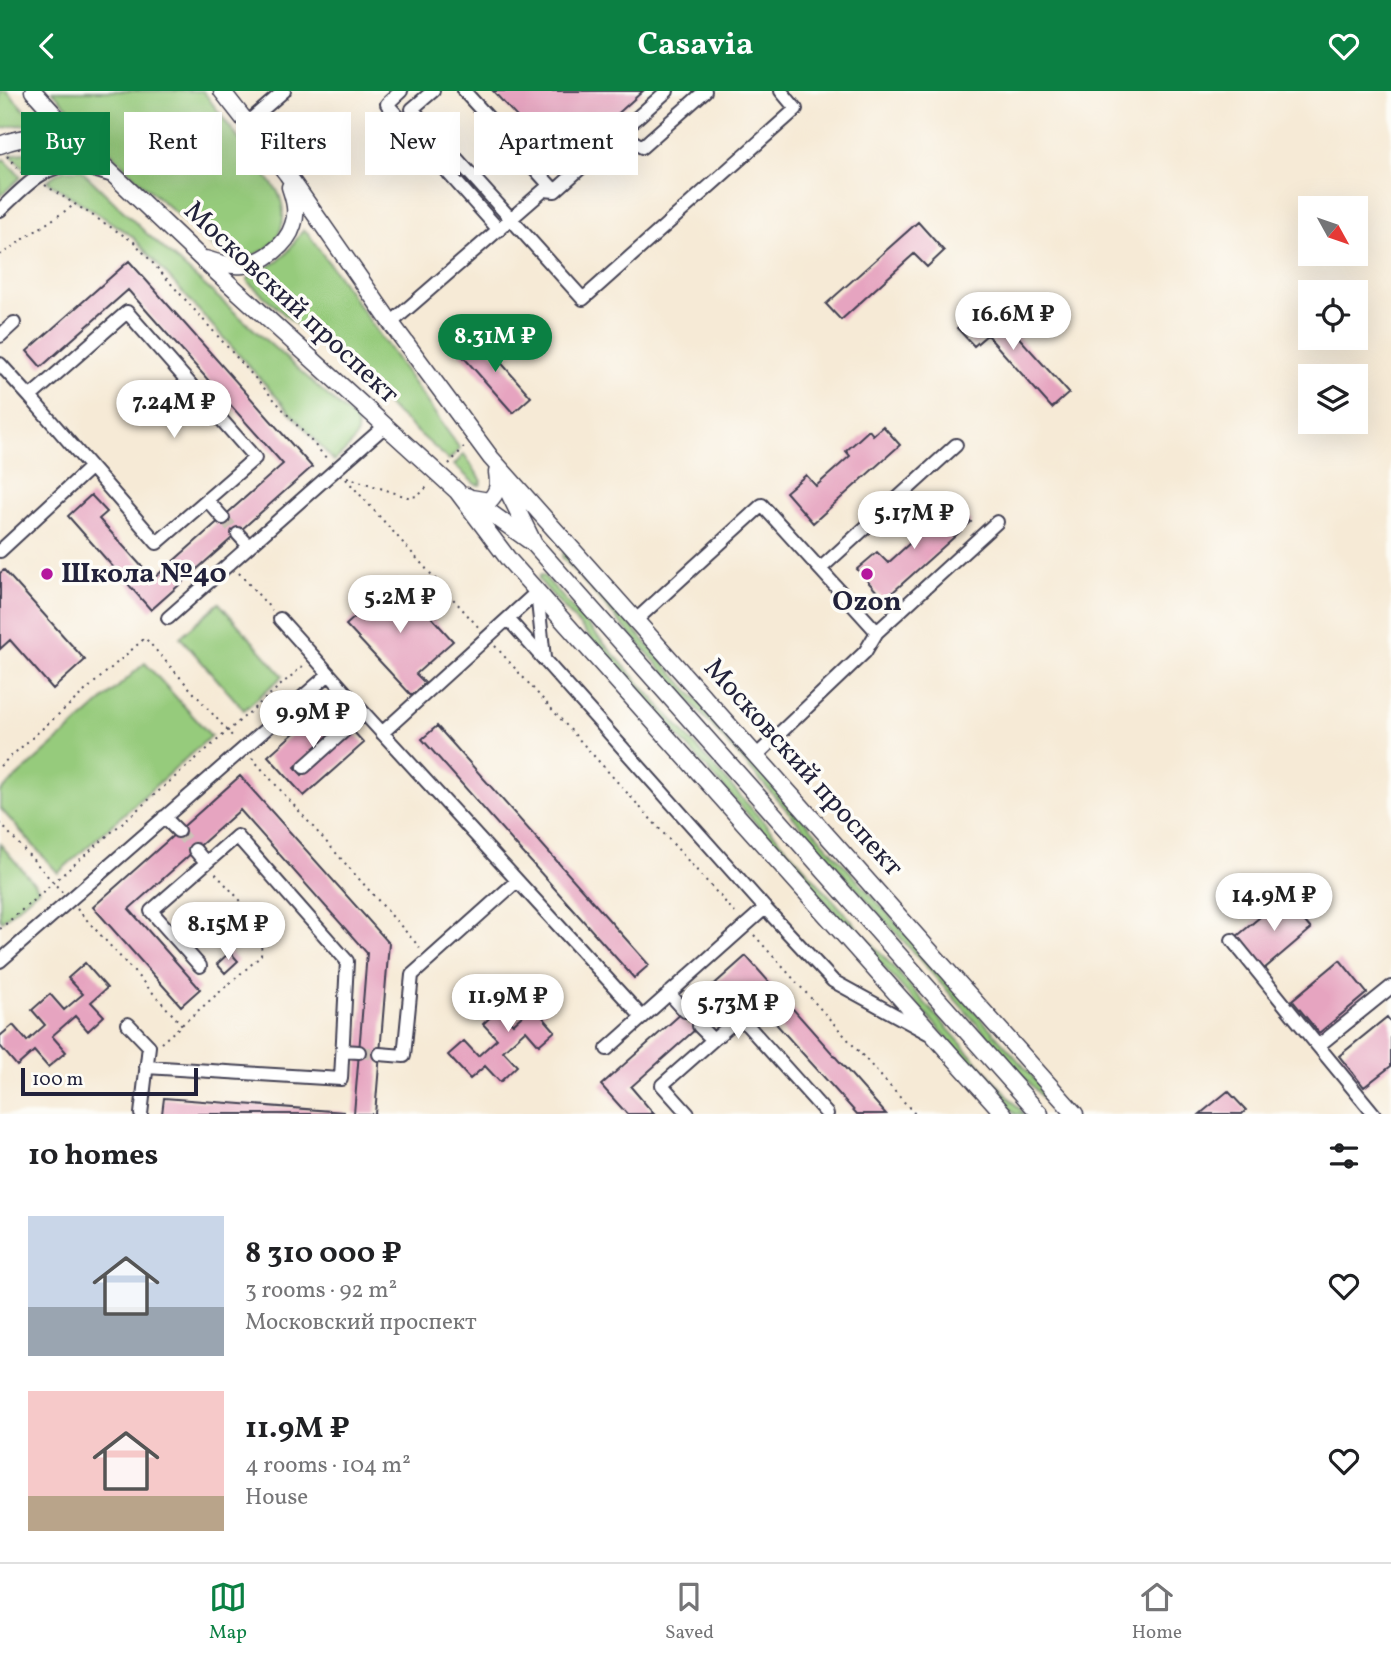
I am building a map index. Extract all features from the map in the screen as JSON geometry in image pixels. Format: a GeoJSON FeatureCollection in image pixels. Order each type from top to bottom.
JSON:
{"type":"FeatureCollection","features":[{"type":"Feature","properties":{"kind":"main road","name":"Московский проспект"},"geometry":{"type":"LineString","coordinates":[[33,91],[52,112]]}},
{"type":"Feature","properties":{"kind":"main road","name":"Московский проспект"},"geometry":{"type":"LineString","coordinates":[[222,91],[238,112]]}},
{"type":"Feature","properties":{"kind":"main road"},"geometry":{"type":"LineString","coordinates":[[4,151],[14,140],[21,138]]}},
{"type":"Feature","properties":{"kind":"main road","name":"Московский проспект"},"geometry":{"type":"LineString","coordinates":[[110,171],[201,258],[439,474],[534,544],[1040,1114]]}},
{"type":"Feature","properties":{"kind":"main road"},"geometry":{"type":"LineString","coordinates":[[201,258],[224,265],[246,265],[275,251],[294,224],[295,205],[287,175]]}},
{"type":"Feature","properties":{"kind":"main road","name":"Московский проспект"},"geometry":{"type":"LineString","coordinates":[[288,175],[391,323],[494,463],[1075,1114]]}},
{"type":"Feature","properties":{"kind":"main road","name":"Московский проспект"},"geometry":{"type":"LineString","coordinates":[[494,463],[534,544]]}},
{"type":"Feature","properties":{"kind":"main road"},"geometry":{"type":"LineString","coordinates":[[463,494],[489,502],[497,494],[499,482],[494,463]]}},
{"type":"Feature","properties":{"kind":"main road","name":"Московский проспект"},"geometry":{"type":"LineString","coordinates":[[463,494],[509,560],[1004,1114]]}},
{"type":"Feature","properties":{"kind":"street"},"geometry":{"type":"LineString","coordinates":[[260,112],[285,91]]}},
{"type":"Feature","properties":{"kind":"street"},"geometry":{"type":"LineString","coordinates":[[401,91],[387,104],[499,230]]}},
{"type":"Feature","properties":{"kind":"street"},"geometry":{"type":"LineString","coordinates":[[433,91],[412,110],[583,299],[796,109],[780,91]]}},
{"type":"Feature","properties":{"kind":"street"},"geometry":{"type":"LineString","coordinates":[[464,91],[555,191]]}},
{"type":"Feature","properties":{"kind":"street"},"geometry":{"type":"LineString","coordinates":[[638,117],[667,91]]}},
{"type":"Feature","properties":{"kind":"street"},"geometry":{"type":"LineString","coordinates":[[638,144],[642,147],[705,91]]}},
{"type":"Feature","properties":{"kind":"street"},"geometry":{"type":"LineString","coordinates":[[0,210],[34,180],[59,166],[77,166],[116,177]]}},
{"type":"Feature","properties":{"kind":"street"},"geometry":{"type":"LineString","coordinates":[[391,323],[544,190],[555,191],[573,175]]}},
{"type":"Feature","properties":{"kind":"street"},"geometry":{"type":"LineString","coordinates":[[0,364],[157,543],[255,458],[127,313],[30,397]]}},
{"type":"Feature","properties":{"kind":"street"},"geometry":{"type":"LineString","coordinates":[[0,336],[14,323]]}},
{"type":"Feature","properties":{"kind":"street"},"geometry":{"type":"LineString","coordinates":[[168,618],[385,426]]}},
{"type":"Feature","properties":{"kind":"street"},"geometry":{"type":"LineString","coordinates":[[820,569],[956,445]]}},
{"type":"Feature","properties":{"kind":"street"},"geometry":{"type":"LineString","coordinates":[[0,551],[91,467]]}},
{"type":"Feature","properties":{"kind":"street"},"geometry":{"type":"LineString","coordinates":[[207,500],[223,518]]}},
{"type":"Feature","properties":{"kind":"street"},"geometry":{"type":"LineString","coordinates":[[636,619],[762,505],[877,632]]}},
{"type":"Feature","properties":{"kind":"street"},"geometry":{"type":"LineString","coordinates":[[756,756],[864,652],[877,632],[998,522]]}},
{"type":"Feature","properties":{"kind":"street"},"geometry":{"type":"LineString","coordinates":[[238,534],[249,546]]}},
{"type":"Feature","properties":{"kind":"street"},"geometry":{"type":"LineString","coordinates":[[382,733],[537,592]]}},
{"type":"Feature","properties":{"kind":"street"},"geometry":{"type":"LineString","coordinates":[[537,592],[544,659]]}},
{"type":"Feature","properties":{"kind":"street"},"geometry":{"type":"LineString","coordinates":[[280,619],[642,1017]]}},
{"type":"Feature","properties":{"kind":"street"},"geometry":{"type":"LineString","coordinates":[[508,619],[833,981],[934,1036]]}},
{"type":"Feature","properties":{"kind":"street"},"geometry":{"type":"LineString","coordinates":[[0,961],[329,674]]}},
{"type":"Feature","properties":{"kind":"street"},"geometry":{"type":"LineString","coordinates":[[304,767],[364,713]]}},
{"type":"Feature","properties":{"kind":"street"},"geometry":{"type":"LineString","coordinates":[[164,817],[178,831]]}},
{"type":"Feature","properties":{"kind":"street"},"geometry":{"type":"LineString","coordinates":[[146,1067],[341,1079],[347,961],[237,836],[152,911],[200,966]]}},
{"type":"Feature","properties":{"kind":"street"},"geometry":{"type":"LineString","coordinates":[[195,850],[206,863]]}},
{"type":"Feature","properties":{"kind":"street"},"geometry":{"type":"LineString","coordinates":[[379,1054],[404,1056],[412,975],[517,881]]}},
{"type":"Feature","properties":{"kind":"street"},"geometry":{"type":"LineString","coordinates":[[607,1049],[765,908]]}},
{"type":"Feature","properties":{"kind":"street"},"geometry":{"type":"LineString","coordinates":[[1232,940],[1374,1114]]}},
{"type":"Feature","properties":{"kind":"street"},"geometry":{"type":"LineString","coordinates":[[1318,1045],[1391,987]]}},
{"type":"Feature","properties":{"kind":"street"},"geometry":{"type":"LineString","coordinates":[[669,993],[685,1011]]}},
{"type":"Feature","properties":{"kind":"street"},"geometry":{"type":"LineString","coordinates":[[688,1114],[662,1085],[740,1017],[827,1114]]}},
{"type":"Feature","properties":{"kind":"street"},"geometry":{"type":"LineString","coordinates":[[128,1024],[149,1047],[141,1114]]}},
{"type":"Feature","properties":{"kind":"street"},"geometry":{"type":"LineString","coordinates":[[699,1026],[713,1041]]}},
{"type":"Feature","properties":{"kind":"street"},"geometry":{"type":"LineString","coordinates":[[343,1051],[359,1052]]}},
{"type":"Feature","properties":{"kind":"path"},"geometry":{"type":"LineString","coordinates":[[4,151],[23,174],[134,242],[336,469]]}},
{"type":"Feature","properties":{"kind":"path"},"geometry":{"type":"LineString","coordinates":[[0,255],[75,204]]}},
{"type":"Feature","properties":{"kind":"path"},"geometry":{"type":"LineString","coordinates":[[475,436],[418,496],[407,497],[342,476],[915,1114]]}},
{"type":"Feature","properties":{"kind":"path"},"geometry":{"type":"LineString","coordinates":[[230,563],[280,619]]}},
{"type":"Feature","properties":{"kind":"path"},"geometry":{"type":"LineString","coordinates":[[0,766],[145,638],[430,959]]}},
{"type":"Feature","properties":{"kind":"path"},"geometry":{"type":"LineString","coordinates":[[0,929],[313,657]]}},
{"type":"Feature","properties":{"kind":"path"},"geometry":{"type":"LineString","coordinates":[[0,823],[182,1025]]}},
{"type":"Feature","properties":{"kind":"path"},"geometry":{"type":"LineString","coordinates":[[154,1049],[261,955],[262,924],[206,863]]}},
{"type":"Feature","properties":{"kind":"green space"},"geometry":{"type":"Polygon","coordinates":[[[0,91],[7,91],[26,112],[21,112],[21,125],[0,129],[0,91]]]}},
{"type":"Feature","properties":{"kind":"green space"},"geometry":{"type":"Polygon","coordinates":[[[52,91],[203,91],[219,112],[124,112],[124,166],[110,151],[110,112],[72,112],[52,91]]]}},
{"type":"Feature","properties":{"kind":"green space"},"geometry":{"type":"Polygon","coordinates":[[[222,117],[236,135],[236,175],[265,175],[278,192],[283,207],[279,234],[261,252],[249,256],[219,252],[133,175],[222,175],[222,117]]]}},
{"type":"Feature","properties":{"kind":"green space"},"geometry":{"type":"Polygon","coordinates":[[[21,153],[21,166],[11,155],[21,153]]]}},
{"type":"Feature","properties":{"kind":"green space"},"geometry":{"type":"Polygon","coordinates":[[[4,159],[21,177],[0,196],[0,161],[4,159]]]}},
{"type":"Feature","properties":{"kind":"green space"},"geometry":{"type":"Polygon","coordinates":[[[55,175],[86,175],[145,232],[355,420],[357,432],[348,448],[334,461],[132,236],[47,181],[55,175]]]}},
{"type":"Feature","properties":{"kind":"green space"},"geometry":{"type":"Polygon","coordinates":[[[303,230],[460,449],[449,460],[248,282],[248,278],[286,254],[303,230]]]}},
{"type":"Feature","properties":{"kind":"green space"},"geometry":{"type":"Polygon","coordinates":[[[464,454],[482,481],[480,485],[475,484],[454,465],[464,454]]]}},
{"type":"Feature","properties":{"kind":"green space"},"geometry":{"type":"Polygon","coordinates":[[[563,553],[566,553],[1066,1114],[1057,1114],[562,557],[563,553]]]}},
{"type":"Feature","properties":{"kind":"green space"},"geometry":{"type":"Polygon","coordinates":[[[541,575],[1024,1114],[1015,1114],[539,580],[541,575]]]}},
{"type":"Feature","properties":{"kind":"green space"},"geometry":{"type":"Polygon","coordinates":[[[219,603],[283,676],[244,710],[180,637],[219,603]]]}},
{"type":"Feature","properties":{"kind":"green space"},"geometry":{"type":"Polygon","coordinates":[[[145,663],[211,736],[58,873],[0,808],[0,792],[145,663]]]}},
{"type":"Feature","properties":{"kind":"green space"},"geometry":{"type":"Polygon","coordinates":[[[0,844],[39,889],[2,921],[0,918],[0,844]]]}},
{"type":"Feature","properties":{"kind":"building"},"geometry":{"type":"Polygon","coordinates":[[[493,91],[643,91],[620,112],[512,112],[493,91]]]}},
{"type":"Feature","properties":{"kind":"building"},"geometry":{"type":"Polygon","coordinates":[[[918,222],[944,251],[927,267],[914,254],[841,320],[826,304],[918,222]]]}},
{"type":"Feature","properties":{"kind":"building"},"geometry":{"type":"Polygon","coordinates":[[[129,261],[312,467],[151,610],[68,516],[91,495],[107,512],[99,519],[153,579],[283,464],[128,290],[41,367],[27,351],[129,261]]]}},
{"type":"Feature","properties":{"kind":"building"},"geometry":{"type":"Polygon","coordinates":[[[986,301],[1069,393],[1052,408],[987,335],[974,346],[957,328],[986,301]]]}},
{"type":"Feature","properties":{"kind":"building"},"geometry":{"type":"Polygon","coordinates":[[[509,318],[528,338],[519,346],[500,326],[509,318]]]}},
{"type":"Feature","properties":{"kind":"building"},"geometry":{"type":"Polygon","coordinates":[[[477,335],[531,397],[513,413],[459,352],[477,335]]]}},
{"type":"Feature","properties":{"kind":"building"},"geometry":{"type":"Polygon","coordinates":[[[883,426],[900,445],[813,523],[786,492],[806,475],[816,486],[850,456],[846,451],[869,430],[873,435],[883,426]]]}},
{"type":"Feature","properties":{"kind":"building"},"geometry":{"type":"Polygon","coordinates":[[[955,503],[971,522],[884,600],[857,569],[877,552],[888,563],[921,533],[917,528],[940,507],[945,512],[955,503]]]}},
{"type":"Feature","properties":{"kind":"building"},"geometry":{"type":"Polygon","coordinates":[[[4,570],[85,660],[53,689],[10,640],[0,649],[0,573],[4,570]]]}},
{"type":"Feature","properties":{"kind":"building"},"geometry":{"type":"Polygon","coordinates":[[[397,579],[453,641],[416,674],[425,683],[412,696],[346,625],[397,579]]]}},
{"type":"Feature","properties":{"kind":"building"},"geometry":{"type":"Polygon","coordinates":[[[307,700],[318,711],[323,707],[340,726],[295,767],[302,775],[352,730],[364,743],[304,796],[268,756],[311,718],[300,707],[307,700]]]}},
{"type":"Feature","properties":{"kind":"building"},"geometry":{"type":"Polygon","coordinates":[[[437,726],[649,965],[634,978],[422,739],[437,726]]]}},
{"type":"Feature","properties":{"kind":"building"},"geometry":{"type":"Polygon","coordinates":[[[240,776],[389,943],[375,1114],[354,1114],[367,953],[240,810],[129,909],[200,989],[181,1006],[93,907],[240,776]]]}},
{"type":"Feature","properties":{"kind":"building"},"geometry":{"type":"Polygon","coordinates":[[[1284,897],[1311,929],[1264,969],[1236,937],[1284,897]]]}},
{"type":"Feature","properties":{"kind":"building"},"geometry":{"type":"Polygon","coordinates":[[[230,952],[238,961],[225,973],[217,964],[230,952]]]}},
{"type":"Feature","properties":{"kind":"building"},"geometry":{"type":"Polygon","coordinates":[[[746,956],[886,1114],[857,1114],[743,987],[631,1087],[654,1114],[627,1114],[601,1085],[746,956]]]}},
{"type":"Feature","properties":{"kind":"building"},"geometry":{"type":"Polygon","coordinates":[[[1340,960],[1367,993],[1319,1033],[1292,1000],[1340,960]]]}},
{"type":"Feature","properties":{"kind":"building"},"geometry":{"type":"Polygon","coordinates":[[[85,963],[107,988],[91,1002],[104,1016],[88,1031],[75,1016],[52,1036],[66,1052],[48,1067],[34,1051],[17,1066],[0,1046],[0,1036],[13,1025],[27,1041],[45,1025],[32,1010],[50,994],[64,1010],[83,994],[68,978],[85,963]]]}},
{"type":"Feature","properties":{"kind":"building"},"geometry":{"type":"Polygon","coordinates":[[[535,976],[557,1001],[541,1015],[555,1031],[539,1045],[526,1030],[503,1051],[517,1066],[500,1082],[485,1066],[470,1079],[448,1055],[464,1041],[478,1056],[497,1039],[483,1024],[499,1009],[513,1024],[533,1006],[518,990],[535,976]]]}},
{"type":"Feature","properties":{"kind":"building"},"geometry":{"type":"Polygon","coordinates":[[[1387,1017],[1391,1022],[1391,1066],[1364,1087],[1339,1056],[1387,1017]]]}},
{"type":"Feature","properties":{"kind":"building"},"geometry":{"type":"Polygon","coordinates":[[[1228,1091],[1246,1110],[1242,1114],[1200,1114],[1228,1091]]]}},
{"type":"Feature","properties":{"kind":"building"},"geometry":{"type":"Polygon","coordinates":[[[164,1098],[344,1112],[344,1114],[162,1114],[164,1098]]]}},
{"type":"Feature","properties":{"kind":"tunnel"},"geometry":{"type":"LineString","coordinates":[[223,518],[238,534]]}},
{"type":"Feature","properties":{"kind":"tunnel"},"geometry":{"type":"LineString","coordinates":[[178,831],[195,850]]}},
{"type":"Feature","properties":{"kind":"tunnel"},"geometry":{"type":"LineString","coordinates":[[685,1011],[699,1026]]}},
{"type":"Feature","properties":{"kind":"tunnel"},"geometry":{"type":"LineString","coordinates":[[359,1052],[379,1054]]}},
{"type":"Feature","properties":{"kind":"place","name":"Школа №40"},"geometry":{"type":"Point","coordinates":[47,574]}},
{"type":"Feature","properties":{"kind":"place","name":"Ozon"},"geometry":{"type":"Point","coordinates":[867,574]}}]}
